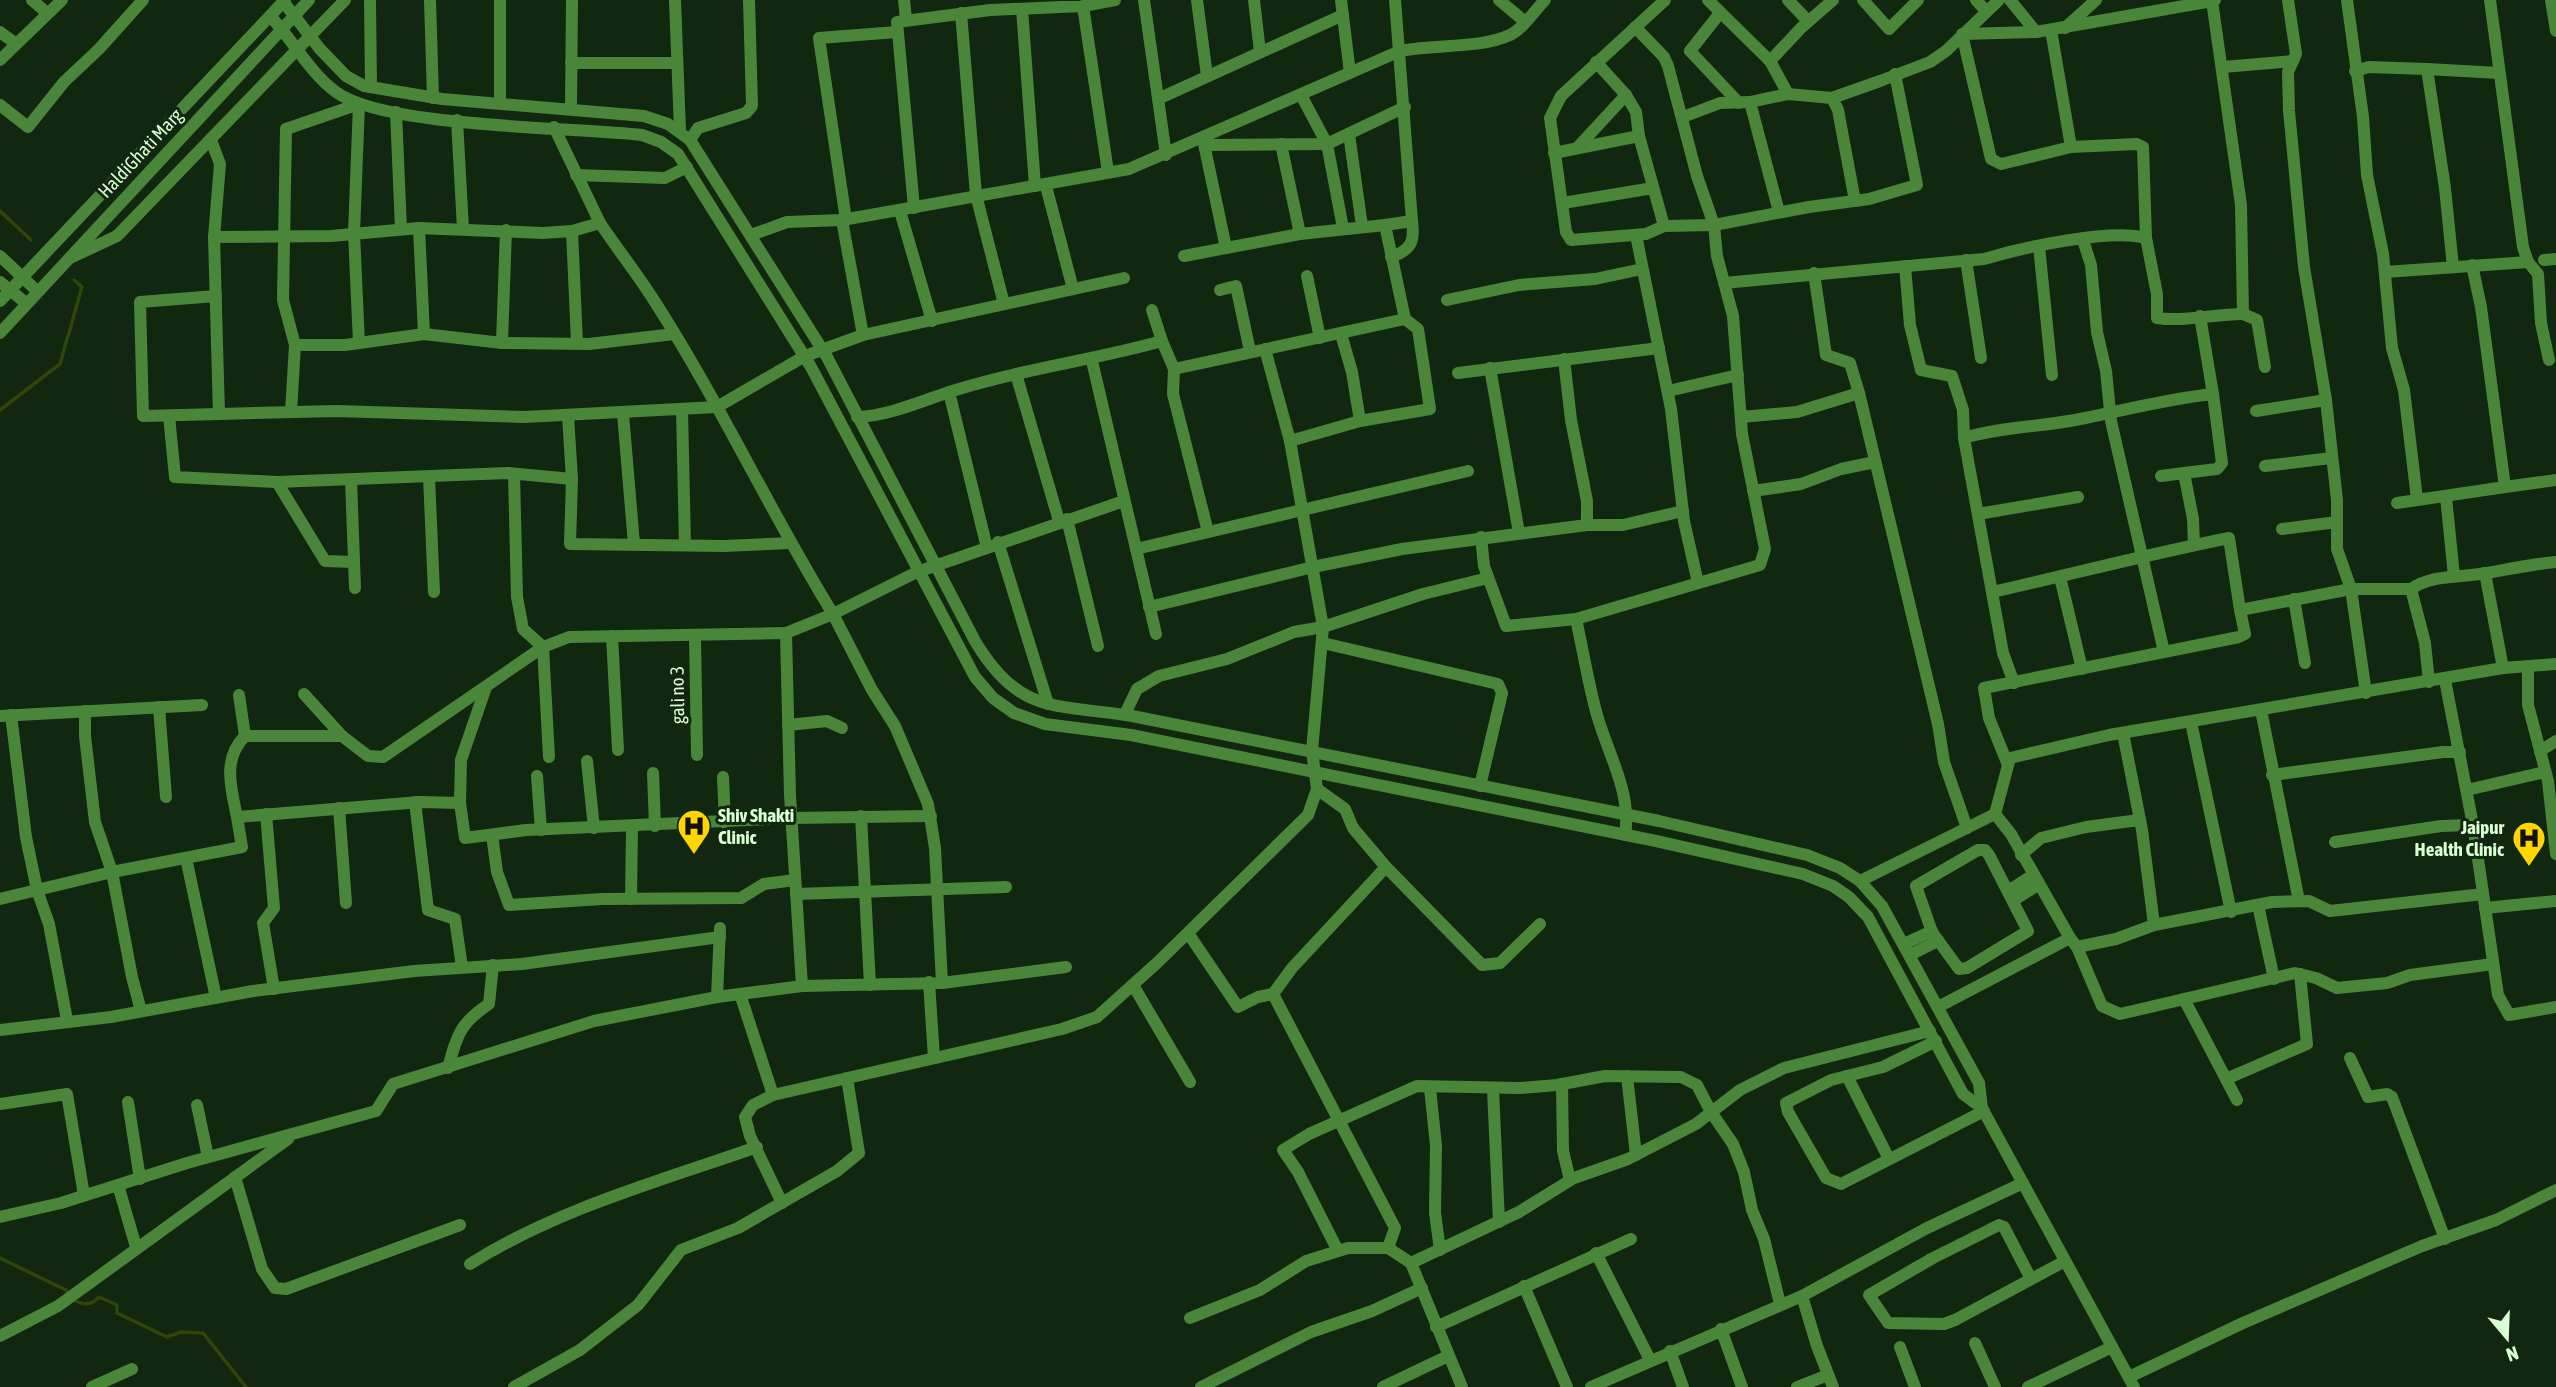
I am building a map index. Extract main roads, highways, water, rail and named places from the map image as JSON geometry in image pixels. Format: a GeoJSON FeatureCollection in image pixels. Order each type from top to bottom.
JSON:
{"type":"FeatureCollection","features":[{"type":"Feature","properties":{"kind":"waterway"},"geometry":{"type":"LineString","coordinates":[[0,211],[31,240]]}},
{"type":"Feature","properties":{"kind":"waterway"},"geometry":{"type":"LineString","coordinates":[[0,410],[60,364],[82,287],[74,280]]}},
{"type":"Feature","properties":{"kind":"waterway"},"geometry":{"type":"LineString","coordinates":[[0,1258],[66,1290],[68,1294]]}},
{"type":"Feature","properties":{"kind":"waterway"},"geometry":{"type":"LineString","coordinates":[[73,1300],[87,1304],[99,1297],[117,1305],[117,1313],[167,1337],[181,1332],[203,1333],[246,1387]]}},
{"type":"Feature","properties":{"kind":"place","name":"Shiv Shakti Clinic"},"geometry":{"type":"Point","coordinates":[694,856]}},
{"type":"Feature","properties":{"kind":"place","name":"Jaipur Health Clinic"},"geometry":{"type":"Point","coordinates":[2529,868]}}]}
